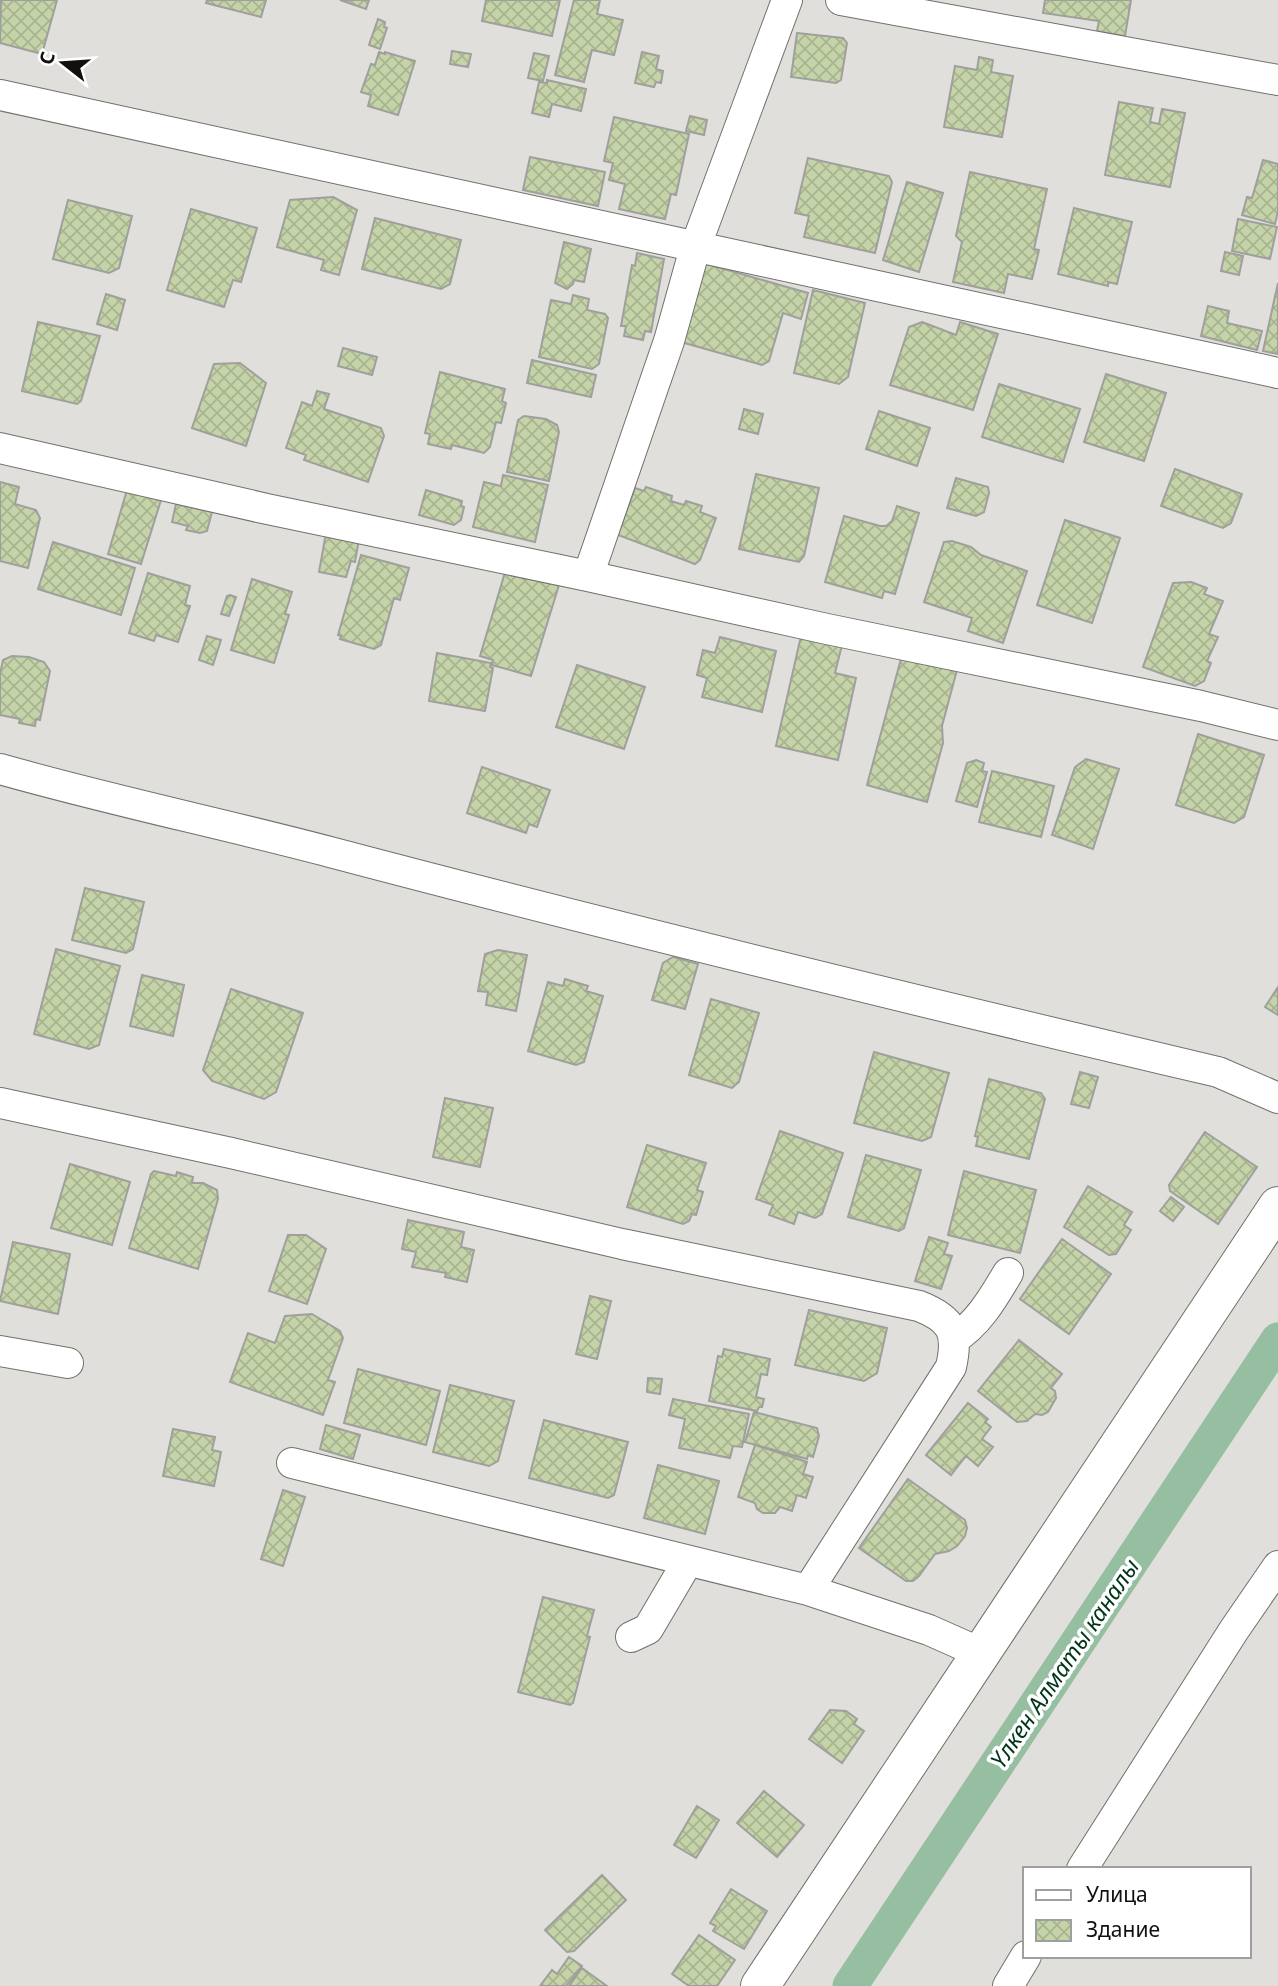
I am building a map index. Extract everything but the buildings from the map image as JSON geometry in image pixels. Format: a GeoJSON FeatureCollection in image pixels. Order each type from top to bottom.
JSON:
{"type":"FeatureCollection","features":[{"type":"Feature","properties":{"kind":"street"},"geometry":{"type":"LineString","coordinates":[[588,576],[669,341],[695,248],[787,0]]}},
{"type":"Feature","properties":{"kind":"street"},"geometry":{"type":"LineString","coordinates":[[841,0],[1278,80]]}},
{"type":"Feature","properties":{"kind":"street"},"geometry":{"type":"LineString","coordinates":[[0,95],[1278,373]]}},
{"type":"Feature","properties":{"kind":"street"},"geometry":{"type":"LineString","coordinates":[[0,448],[267,509],[1201,706],[1278,725]]}},
{"type":"Feature","properties":{"kind":"street"},"geometry":{"type":"LineString","coordinates":[[0,769],[818,977],[1218,1072],[1278,1098]]}},
{"type":"Feature","properties":{"kind":"street"},"geometry":{"type":"LineString","coordinates":[[0,1103],[231,1153],[622,1244],[919,1306],[938,1313],[953,1328],[951,1367],[808,1590]]}},
{"type":"Feature","properties":{"kind":"street"},"geometry":{"type":"LineString","coordinates":[[760,1986],[1278,1206]]}},
{"type":"Feature","properties":{"kind":"street"},"geometry":{"type":"LineString","coordinates":[[954,1339],[968,1330],[989,1306],[1008,1273]]}},
{"type":"Feature","properties":{"kind":"street"},"geometry":{"type":"LineString","coordinates":[[0,1351],[68,1363]]}},
{"type":"Feature","properties":{"kind":"street"},"geometry":{"type":"LineString","coordinates":[[292,1463],[808,1590],[929,1630],[983,1654]]}},
{"type":"Feature","properties":{"kind":"street"},"geometry":{"type":"LineString","coordinates":[[631,1637],[648,1629],[688,1561]]}},
{"type":"Feature","properties":{"kind":"street"},"geometry":{"type":"LineString","coordinates":[[1083,1867],[1234,1630],[1278,1566]]}},
{"type":"Feature","properties":{"kind":"street"},"geometry":{"type":"LineString","coordinates":[[1007,1986],[1025,1958]]}},
{"type":"Feature","properties":{"kind":"waterway","name":"Үлкен Алматы каналы"},"geometry":{"type":"LineString","coordinates":[[850,1986],[1278,1340]]}}]}
